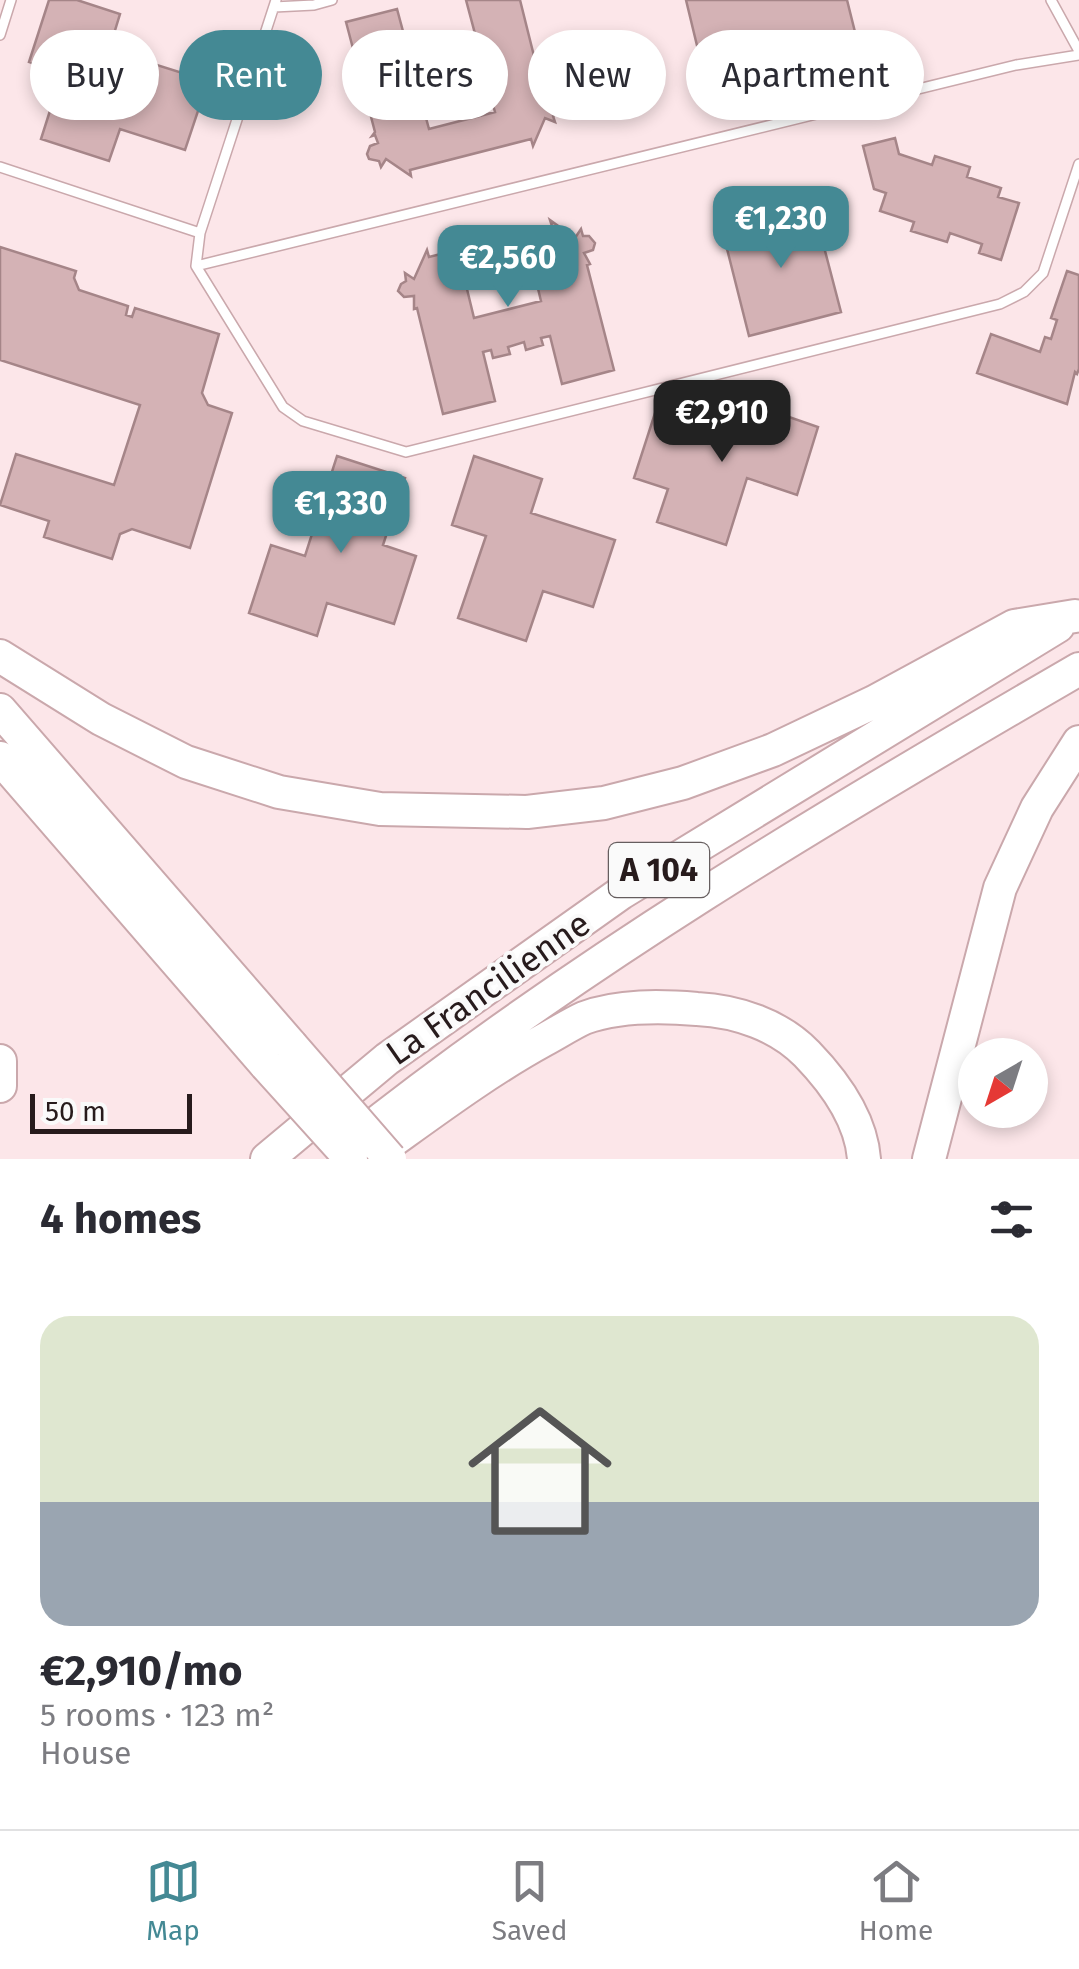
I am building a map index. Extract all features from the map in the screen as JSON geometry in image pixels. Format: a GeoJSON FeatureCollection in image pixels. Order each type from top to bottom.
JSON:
{"type":"FeatureCollection","features":[{"type":"Feature","properties":{"kind":"highway"},"geometry":{"type":"LineString","coordinates":[[0,656],[101,719],[186,762],[279,792],[380,809],[527,812],[604,803],[701,776],[773,750],[874,702],[1014,626],[1077,615]]}},
{"type":"Feature","properties":{"kind":"highway","name":"La Francilienne"},"geometry":{"type":"LineString","coordinates":[[266,1159],[386,1058],[621,893],[1077,615]]}},
{"type":"Feature","properties":{"kind":"highway","name":"La Francilienne"},"geometry":{"type":"LineString","coordinates":[[331,1159],[410,1095],[645,932],[1079,668]]}},
{"type":"Feature","properties":{"kind":"highway"},"geometry":{"type":"LineString","coordinates":[[0,710],[279,1055],[351,1159]]}},
{"type":"Feature","properties":{"kind":"highway"},"geometry":{"type":"LineString","coordinates":[[929,1159],[1000,888],[1037,808],[1079,742]]}},
{"type":"Feature","properties":{"kind":"highway"},"geometry":{"type":"LineString","coordinates":[[0,758],[279,1055],[390,1159]]}},
{"type":"Feature","properties":{"kind":"highway"},"geometry":{"type":"LineString","coordinates":[[368,1159],[508,1060],[586,1018],[642,1007],[722,1010],[745,1017],[799,1046],[820,1067],[846,1105],[862,1137],[864,1159]]}},
{"type":"Feature","properties":{"kind":"highway"},"geometry":{"type":"LineString","coordinates":[[0,1061],[0,1086]]}},
{"type":"Feature","properties":{"kind":"lane"},"geometry":{"type":"LineString","coordinates":[[0,35],[12,0]]}},
{"type":"Feature","properties":{"kind":"lane"},"geometry":{"type":"LineString","coordinates":[[332,0],[314,5],[275,4],[200,233],[196,266],[283,407],[303,421],[406,452],[1000,304],[1024,292],[1044,274],[1079,164]]}},
{"type":"Feature","properties":{"kind":"lane"},"geometry":{"type":"LineString","coordinates":[[196,266],[1016,65],[1079,53],[1051,0]]}},
{"type":"Feature","properties":{"kind":"lane"},"geometry":{"type":"LineString","coordinates":[[0,167],[200,233]]}},
{"type":"Feature","properties":{"kind":"building"},"geometry":{"type":"Polygon","coordinates":[[[49,0],[77,0],[120,14],[115,30],[39,30],[49,0]]]}},
{"type":"Feature","properties":{"kind":"building"},"geometry":{"type":"Polygon","coordinates":[[[466,0],[520,0],[528,32],[528,120],[544,120],[533,146],[531,139],[410,170],[411,176],[386,159],[381,167],[379,161],[369,159],[370,146],[378,143],[372,136],[375,132],[372,120],[427,120],[429,129],[464,120],[508,120],[508,30],[474,30],[466,0]]]}},
{"type":"Feature","properties":{"kind":"building"},"geometry":{"type":"Polygon","coordinates":[[[686,0],[847,0],[854,30],[693,30],[686,0]]]}},
{"type":"Feature","properties":{"kind":"building"},"geometry":{"type":"Polygon","coordinates":[[[397,9],[403,30],[348,30],[346,22],[397,9]]]}},
{"type":"Feature","properties":{"kind":"building"},"geometry":{"type":"Polygon","coordinates":[[[159,66],[179,72],[179,120],[195,120],[185,150],[120,129],[109,161],[41,139],[47,120],[159,120],[159,66]]]}},
{"type":"Feature","properties":{"kind":"building"},"geometry":{"type":"Polygon","coordinates":[[[895,138],[899,154],[932,165],[935,156],[970,167],[967,177],[1001,188],[998,197],[1019,203],[1001,260],[979,253],[982,244],[950,233],[947,242],[911,231],[914,222],[880,211],[886,193],[874,189],[863,146],[895,138]]]}},
{"type":"Feature","properties":{"kind":"building"},"geometry":{"type":"Polygon","coordinates":[[[813,205],[841,312],[749,336],[722,229],[813,205]]]}},
{"type":"Feature","properties":{"kind":"building"},"geometry":{"type":"Polygon","coordinates":[[[550,220],[575,238],[581,229],[583,236],[589,236],[595,243],[593,250],[584,253],[590,264],[587,265],[614,370],[562,384],[550,336],[541,338],[543,345],[526,350],[524,342],[508,347],[510,354],[493,358],[491,350],[483,352],[495,401],[443,414],[417,308],[414,309],[414,296],[404,297],[398,291],[406,281],[405,273],[414,279],[427,250],[429,257],[552,226],[550,220]],[[533,268],[466,285],[474,318],[541,301],[533,268]]]}},
{"type":"Feature","properties":{"kind":"building"},"geometry":{"type":"Polygon","coordinates":[[[0,247],[76,271],[74,278],[79,290],[128,306],[126,315],[132,317],[135,308],[219,334],[202,393],[208,405],[232,413],[190,548],[132,529],[120,534],[112,559],[44,537],[49,521],[0,505],[16,454],[114,485],[140,405],[0,360],[0,247]]]}},
{"type":"Feature","properties":{"kind":"building"},"geometry":{"type":"Polygon","coordinates":[[[1067,271],[1079,275],[1079,369],[1067,404],[977,373],[991,334],[1040,352],[1045,337],[1051,339],[1057,320],[1051,318],[1067,271]]]}},
{"type":"Feature","properties":{"kind":"building"},"geometry":{"type":"Polygon","coordinates":[[[734,398],[818,427],[797,495],[747,478],[726,545],[657,522],[668,489],[634,478],[656,410],[723,433],[734,398]]]}},
{"type":"Feature","properties":{"kind":"building"},"geometry":{"type":"Polygon","coordinates":[[[337,456],[405,478],[383,545],[416,556],[394,624],[327,603],[317,636],[249,613],[271,545],[305,556],[337,456]]]}},
{"type":"Feature","properties":{"kind":"building"},"geometry":{"type":"Polygon","coordinates":[[[474,456],[542,479],[531,513],[615,540],[593,607],[543,591],[526,641],[458,618],[486,536],[452,525],[474,456]]]}}]}
